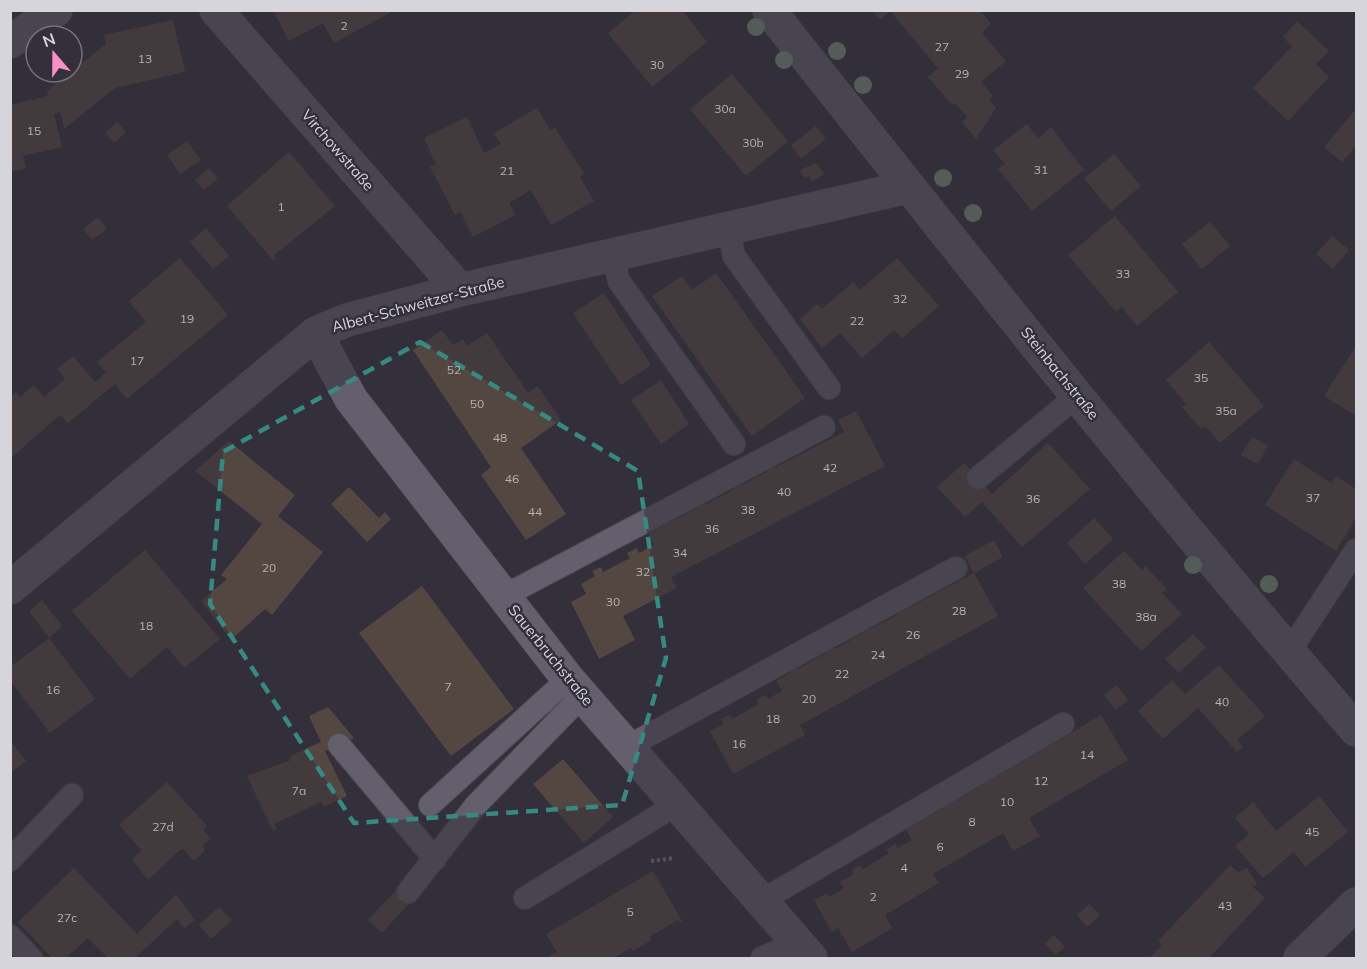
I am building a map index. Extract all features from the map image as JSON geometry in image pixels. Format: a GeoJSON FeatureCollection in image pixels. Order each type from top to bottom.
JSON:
{"type":"FeatureCollection","features":[{"type":"Feature","properties":{"kind":"street"},"geometry":{"type":"LineString","coordinates":[[10,42],[56,10]]}},
{"type":"Feature","properties":{"kind":"street","name":"Virchowstraße"},"geometry":{"type":"LineString","coordinates":[[216,10],[460,290]]}},
{"type":"Feature","properties":{"kind":"street","name":"Steinbachstraße"},"geometry":{"type":"LineString","coordinates":[[769,10],[908,187],[1289,652],[1356,730]]}},
{"type":"Feature","properties":{"kind":"street","name":"Albert-Schweitzer-Straße"},"geometry":{"type":"LineString","coordinates":[[10,588],[316,333],[347,320],[460,290],[908,187]]}},
{"type":"Feature","properties":{"kind":"street","name":"Sauerbruchstraße"},"geometry":{"type":"LineString","coordinates":[[316,333],[351,399],[575,687],[804,950]]}},
{"type":"Feature","properties":{"kind":"street"},"geometry":{"type":"LineString","coordinates":[[1300,958],[1356,904]]}},
{"type":"Feature","properties":{"kind":"lane"},"geometry":{"type":"LineString","coordinates":[[728,227],[734,256],[829,388]]}},
{"type":"Feature","properties":{"kind":"lane"},"geometry":{"type":"LineString","coordinates":[[612,255],[619,281],[734,444]]}},
{"type":"Feature","properties":{"kind":"lane"},"geometry":{"type":"LineString","coordinates":[[978,478],[1078,395]]}},
{"type":"Feature","properties":{"kind":"lane"},"geometry":{"type":"LineString","coordinates":[[504,596],[824,427]]}},
{"type":"Feature","properties":{"kind":"lane"},"geometry":{"type":"LineString","coordinates":[[1289,652],[1356,550]]}},
{"type":"Feature","properties":{"kind":"lane"},"geometry":{"type":"LineString","coordinates":[[627,747],[956,568]]}},
{"type":"Feature","properties":{"kind":"lane"},"geometry":{"type":"LineString","coordinates":[[430,805],[575,687]]}},
{"type":"Feature","properties":{"kind":"lane"},"geometry":{"type":"LineString","coordinates":[[408,892],[476,805],[575,687]]}},
{"type":"Feature","properties":{"kind":"lane"},"geometry":{"type":"LineString","coordinates":[[761,901],[1063,724]]}},
{"type":"Feature","properties":{"kind":"lane"},"geometry":{"type":"LineString","coordinates":[[339,745],[435,859]]}},
{"type":"Feature","properties":{"kind":"lane"},"geometry":{"type":"LineString","coordinates":[[10,860],[72,795]]}},
{"type":"Feature","properties":{"kind":"lane"},"geometry":{"type":"LineString","coordinates":[[525,898],[677,804]]}},
{"type":"Feature","properties":{"kind":"lane"},"geometry":{"type":"LineString","coordinates":[[10,936],[31,958]]}},
{"type":"Feature","properties":{"kind":"lane"},"geometry":{"type":"LineString","coordinates":[[762,958],[804,950]]}},
{"type":"Feature","properties":{"kind":"path"},"geometry":{"type":"LineString","coordinates":[[647,862],[685,856],[707,838]]}},
{"type":"Feature","properties":{"kind":"highlighted area"},"geometry":{"type":"Polygon","coordinates":[[[420,342],[638,471],[666,658],[622,805],[354,823],[210,604],[223,452],[420,342]]]}},
{"type":"Feature","properties":{"kind":"building"},"geometry":{"type":"Polygon","coordinates":[[[273,10],[395,10],[334,43],[323,23],[289,41],[273,10]]]}},
{"type":"Feature","properties":{"kind":"building"},"geometry":{"type":"Polygon","coordinates":[[[636,10],[682,10],[707,42],[652,87],[608,33],[636,10]]]}},
{"type":"Feature","properties":{"kind":"building"},"geometry":{"type":"Polygon","coordinates":[[[872,10],[980,10],[991,24],[982,33],[1006,61],[981,82],[993,96],[989,99],[996,108],[976,139],[962,122],[967,117],[955,103],[952,105],[928,77],[938,68],[890,11],[880,20],[872,10]]]}},
{"type":"Feature","properties":{"kind":"building"},"geometry":{"type":"Polygon","coordinates":[[[173,20],[185,72],[115,88],[64,129],[60,112],[54,114],[62,147],[23,156],[26,168],[10,172],[10,105],[48,96],[47,91],[56,84],[84,84],[84,62],[106,44],[104,35],[173,20]]]}},
{"type":"Feature","properties":{"kind":"building"},"geometry":{"type":"Polygon","coordinates":[[[1297,21],[1329,51],[1316,64],[1329,77],[1288,121],[1253,88],[1292,46],[1283,37],[1297,21]]]}},
{"type":"Feature","properties":{"kind":"building"},"geometry":{"type":"Polygon","coordinates":[[[732,74],[788,141],[746,176],[690,109],[732,74]]]}},
{"type":"Feature","properties":{"kind":"building"},"geometry":{"type":"Polygon","coordinates":[[[537,108],[550,130],[555,128],[584,174],[580,177],[594,201],[551,225],[531,190],[509,203],[516,215],[473,237],[460,211],[455,215],[430,167],[436,164],[424,138],[467,117],[484,153],[501,144],[494,133],[537,108]]]}},
{"type":"Feature","properties":{"kind":"building"},"geometry":{"type":"Polygon","coordinates":[[[1356,109],[1356,146],[1342,162],[1324,147],[1356,109]]]}},
{"type":"Feature","properties":{"kind":"building"},"geometry":{"type":"Polygon","coordinates":[[[117,122],[126,132],[114,143],[105,133],[117,122]]]}},
{"type":"Feature","properties":{"kind":"building"},"geometry":{"type":"Polygon","coordinates":[[[1027,124],[1038,138],[1051,127],[1084,170],[1032,211],[998,169],[1005,164],[993,150],[1027,124]]]}},
{"type":"Feature","properties":{"kind":"building"},"geometry":{"type":"Polygon","coordinates":[[[816,126],[826,139],[801,159],[791,145],[816,126]]]}},
{"type":"Feature","properties":{"kind":"building"},"geometry":{"type":"Polygon","coordinates":[[[187,141],[201,160],[180,174],[167,155],[187,141]]]}},
{"type":"Feature","properties":{"kind":"building"},"geometry":{"type":"Polygon","coordinates":[[[289,152],[335,206],[273,256],[276,258],[273,260],[227,206],[289,152]]]}},
{"type":"Feature","properties":{"kind":"building"},"geometry":{"type":"Polygon","coordinates":[[[1114,154],[1141,186],[1111,211],[1084,178],[1114,154]]]}},
{"type":"Feature","properties":{"kind":"building"},"geometry":{"type":"Polygon","coordinates":[[[816,163],[824,174],[812,182],[809,176],[804,178],[800,170],[816,163]]]}},
{"type":"Feature","properties":{"kind":"building"},"geometry":{"type":"Polygon","coordinates":[[[209,168],[218,179],[203,190],[195,180],[209,168]]]}},
{"type":"Feature","properties":{"kind":"building"},"geometry":{"type":"Polygon","coordinates":[[[1115,216],[1178,292],[1137,326],[1122,307],[1116,312],[1068,255],[1115,216]]]}},
{"type":"Feature","properties":{"kind":"building"},"geometry":{"type":"Polygon","coordinates":[[[98,217],[107,229],[92,240],[83,229],[98,217]]]}},
{"type":"Feature","properties":{"kind":"building"},"geometry":{"type":"Polygon","coordinates":[[[1210,222],[1230,246],[1202,269],[1182,244],[1210,222]]]}},
{"type":"Feature","properties":{"kind":"building"},"geometry":{"type":"Polygon","coordinates":[[[206,228],[229,256],[213,269],[190,242],[206,228]]]}},
{"type":"Feature","properties":{"kind":"building"},"geometry":{"type":"Polygon","coordinates":[[[1332,236],[1349,250],[1333,269],[1316,254],[1332,236]]]}},
{"type":"Feature","properties":{"kind":"building"},"geometry":{"type":"Polygon","coordinates":[[[180,258],[228,315],[127,399],[115,384],[68,423],[60,415],[10,459],[10,397],[16,392],[20,397],[34,385],[44,397],[65,379],[57,369],[73,356],[95,382],[106,373],[97,362],[146,322],[129,301],[180,258]]]}},
{"type":"Feature","properties":{"kind":"building"},"geometry":{"type":"Polygon","coordinates":[[[897,258],[939,306],[902,338],[894,330],[862,358],[840,333],[822,348],[800,319],[817,304],[822,309],[853,282],[860,290],[897,258]]]}},
{"type":"Feature","properties":{"kind":"building"},"geometry":{"type":"Polygon","coordinates":[[[716,273],[805,398],[752,436],[652,296],[682,276],[692,290],[716,273]]]}},
{"type":"Feature","properties":{"kind":"building"},"geometry":{"type":"Polygon","coordinates":[[[604,293],[651,365],[621,385],[573,313],[604,293]]]}},
{"type":"Feature","properties":{"kind":"building"},"geometry":{"type":"Polygon","coordinates":[[[442,330],[453,345],[463,339],[467,346],[487,333],[528,393],[538,386],[561,420],[521,448],[566,514],[526,540],[481,475],[491,467],[413,350],[442,330]]]}},
{"type":"Feature","properties":{"kind":"building"},"geometry":{"type":"Polygon","coordinates":[[[1209,342],[1264,406],[1220,443],[1205,426],[1201,429],[1182,407],[1186,404],[1166,380],[1209,342]]]}},
{"type":"Feature","properties":{"kind":"building"},"geometry":{"type":"Polygon","coordinates":[[[1356,346],[1356,416],[1324,396],[1356,346]]]}},
{"type":"Feature","properties":{"kind":"building"},"geometry":{"type":"Polygon","coordinates":[[[661,380],[689,424],[661,444],[631,400],[661,380]]]}},
{"type":"Feature","properties":{"kind":"building"},"geometry":{"type":"Polygon","coordinates":[[[856,411],[885,466],[671,577],[677,588],[623,616],[635,640],[599,659],[571,602],[586,594],[581,584],[595,576],[592,571],[601,567],[603,572],[630,558],[627,553],[637,548],[639,553],[654,545],[648,534],[662,526],[660,521],[668,517],[671,522],[698,508],[695,502],[703,499],[706,504],[734,490],[731,484],[739,480],[742,485],[767,472],[764,466],[774,462],[776,467],[844,432],[838,420],[856,411]]]}},
{"type":"Feature","properties":{"kind":"building"},"geometry":{"type":"Polygon","coordinates":[[[1252,437],[1268,446],[1258,464],[1241,455],[1252,437]]]}},
{"type":"Feature","properties":{"kind":"building"},"geometry":{"type":"Polygon","coordinates":[[[229,441],[295,495],[278,516],[323,552],[272,615],[265,609],[231,640],[201,601],[227,579],[221,575],[262,524],[195,471],[229,441]]]}},
{"type":"Feature","properties":{"kind":"building"},"geometry":{"type":"Polygon","coordinates":[[[1048,443],[1090,489],[1022,547],[982,502],[965,517],[937,487],[964,463],[992,494],[1048,443]]]}},
{"type":"Feature","properties":{"kind":"building"},"geometry":{"type":"Polygon","coordinates":[[[1294,459],[1331,483],[1336,476],[1356,489],[1356,518],[1336,551],[1265,505],[1294,459]]]}},
{"type":"Feature","properties":{"kind":"building"},"geometry":{"type":"Polygon","coordinates":[[[349,487],[379,518],[385,512],[391,519],[367,542],[331,504],[349,487]]]}},
{"type":"Feature","properties":{"kind":"building"},"geometry":{"type":"Polygon","coordinates":[[[1094,518],[1113,539],[1085,564],[1067,543],[1094,518]]]}},
{"type":"Feature","properties":{"kind":"building"},"geometry":{"type":"Polygon","coordinates":[[[994,540],[1003,557],[974,573],[965,556],[994,540]]]}},
{"type":"Feature","properties":{"kind":"building"},"geometry":{"type":"Polygon","coordinates":[[[145,550],[220,639],[184,668],[167,647],[130,679],[72,611],[145,550]]]}},
{"type":"Feature","properties":{"kind":"building"},"geometry":{"type":"Polygon","coordinates":[[[1124,551],[1142,570],[1145,566],[1167,589],[1162,593],[1182,614],[1141,651],[1083,588],[1124,551]]]}},
{"type":"Feature","properties":{"kind":"building"},"geometry":{"type":"Polygon","coordinates":[[[974,573],[998,616],[800,725],[805,735],[733,774],[710,731],[724,724],[721,719],[730,715],[732,719],[759,704],[757,700],[761,697],[766,695],[768,699],[782,691],[776,681],[789,674],[786,669],[795,664],[798,669],[826,653],[824,649],[832,644],[835,649],[863,633],[860,629],[868,625],[871,629],[897,615],[895,611],[903,606],[905,610],[974,573]]]}},
{"type":"Feature","properties":{"kind":"building"},"geometry":{"type":"Polygon","coordinates":[[[422,586],[514,709],[451,756],[359,633],[422,586]]]}},
{"type":"Feature","properties":{"kind":"building"},"geometry":{"type":"Polygon","coordinates":[[[42,600],[62,626],[49,638],[29,611],[42,600]]]}},
{"type":"Feature","properties":{"kind":"building"},"geometry":{"type":"Polygon","coordinates":[[[1193,634],[1206,647],[1179,673],[1165,659],[1193,634]]]}},
{"type":"Feature","properties":{"kind":"building"},"geometry":{"type":"Polygon","coordinates":[[[49,638],[95,699],[50,733],[10,680],[10,667],[49,638]]]}},
{"type":"Feature","properties":{"kind":"building"},"geometry":{"type":"Polygon","coordinates":[[[1219,665],[1265,716],[1237,740],[1243,747],[1237,752],[1198,708],[1163,739],[1138,711],[1172,680],[1185,694],[1219,665]]]}},
{"type":"Feature","properties":{"kind":"building"},"geometry":{"type":"Polygon","coordinates":[[[1116,685],[1128,700],[1115,710],[1104,695],[1116,685]]]}},
{"type":"Feature","properties":{"kind":"building"},"geometry":{"type":"Polygon","coordinates":[[[328,707],[354,738],[325,751],[347,796],[324,807],[321,802],[274,824],[277,829],[273,831],[247,776],[291,760],[290,756],[321,742],[309,716],[328,707]]]}},
{"type":"Feature","properties":{"kind":"building"},"geometry":{"type":"Polygon","coordinates":[[[1101,715],[1128,760],[1029,818],[1040,836],[1013,851],[1003,833],[933,874],[939,883],[885,915],[892,928],[852,952],[838,928],[832,932],[814,900],[826,894],[831,896],[844,888],[840,882],[854,874],[852,870],[856,867],[860,865],[863,869],[889,853],[886,849],[896,844],[898,848],[912,840],[906,829],[919,821],[917,818],[926,813],[928,817],[954,801],[952,798],[961,793],[963,797],[989,781],[987,778],[996,772],[998,776],[1024,761],[1022,757],[1030,752],[1032,756],[1101,715]]]}},
{"type":"Feature","properties":{"kind":"building"},"geometry":{"type":"Polygon","coordinates":[[[10,740],[26,761],[10,773],[10,740]]]}},
{"type":"Feature","properties":{"kind":"building"},"geometry":{"type":"Polygon","coordinates":[[[563,759],[613,817],[584,843],[533,784],[563,759]]]}},
{"type":"Feature","properties":{"kind":"building"},"geometry":{"type":"Polygon","coordinates":[[[167,782],[207,826],[203,830],[210,838],[202,846],[205,850],[194,861],[182,848],[148,880],[132,859],[142,851],[119,825],[167,782]]]}},
{"type":"Feature","properties":{"kind":"building"},"geometry":{"type":"Polygon","coordinates":[[[1319,796],[1348,832],[1305,867],[1294,852],[1263,878],[1235,846],[1249,834],[1235,818],[1253,802],[1276,831],[1319,796]]]}},
{"type":"Feature","properties":{"kind":"building"},"geometry":{"type":"Polygon","coordinates":[[[1230,865],[1238,872],[1247,868],[1257,884],[1253,887],[1265,898],[1209,958],[1149,958],[1162,945],[1158,941],[1230,865]]]}},
{"type":"Feature","properties":{"kind":"building"},"geometry":{"type":"Polygon","coordinates":[[[74,868],[137,934],[176,894],[195,920],[184,929],[177,919],[135,958],[108,958],[88,938],[66,958],[52,958],[18,922],[74,868]]]}},
{"type":"Feature","properties":{"kind":"building"},"geometry":{"type":"Polygon","coordinates":[[[653,871],[682,921],[678,920],[649,937],[652,940],[633,951],[631,948],[613,958],[546,958],[557,952],[546,934],[653,871]]]}},
{"type":"Feature","properties":{"kind":"building"},"geometry":{"type":"Polygon","coordinates":[[[401,885],[414,898],[382,933],[368,920],[401,885]]]}},
{"type":"Feature","properties":{"kind":"building"},"geometry":{"type":"Polygon","coordinates":[[[1089,904],[1100,915],[1087,927],[1077,915],[1089,904]]]}},
{"type":"Feature","properties":{"kind":"building"},"geometry":{"type":"Polygon","coordinates":[[[219,907],[232,920],[211,939],[199,925],[219,907]]]}},
{"type":"Feature","properties":{"kind":"building"},"geometry":{"type":"Polygon","coordinates":[[[1054,935],[1065,947],[1055,955],[1045,943],[1054,935]]]}}]}
